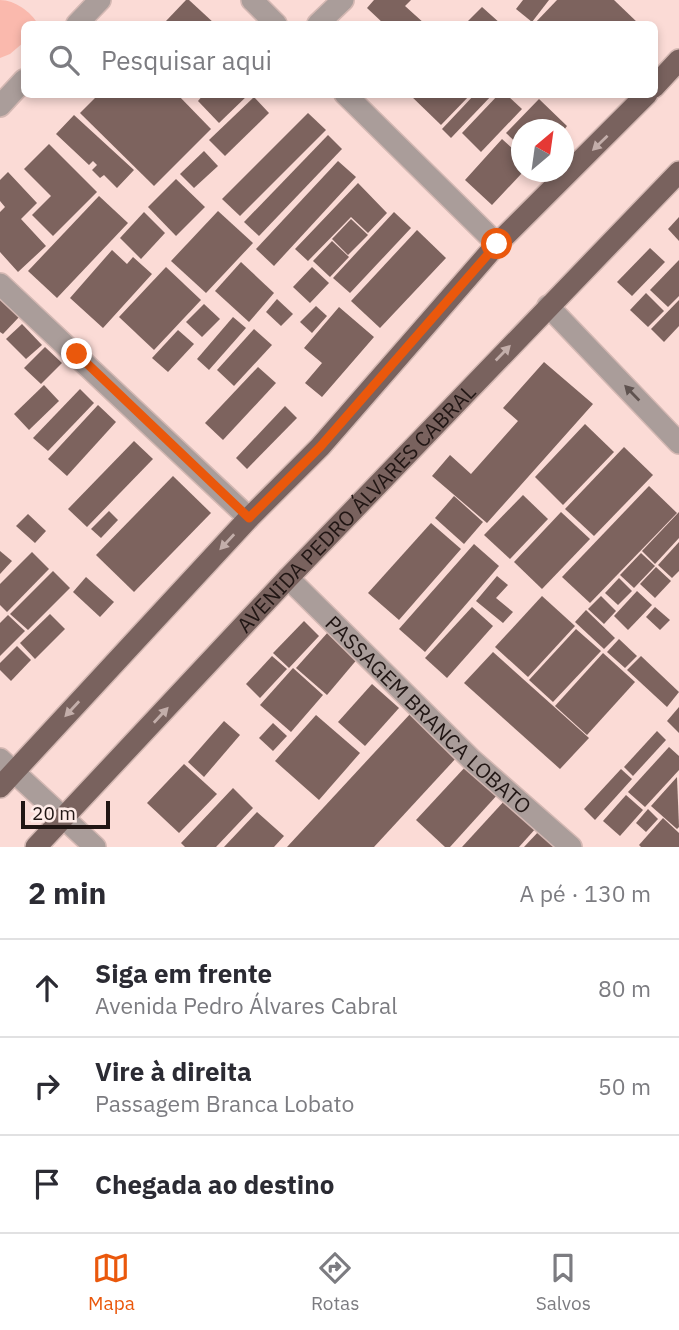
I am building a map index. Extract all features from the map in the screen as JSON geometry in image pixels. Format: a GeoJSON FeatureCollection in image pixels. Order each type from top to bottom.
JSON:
{"type":"FeatureCollection","features":[{"type":"Feature","properties":{"kind":"main road"},"geometry":{"type":"LineString","coordinates":[[658,83],[679,60]]}},
{"type":"Feature","properties":{"kind":"main road"},"geometry":{"type":"LineString","coordinates":[[5,773],[320,447],[497,244],[643,98]]}},
{"type":"Feature","properties":{"kind":"main road","name":"AVENIDA PEDRO ÁLVARES CABRAL"},"geometry":{"type":"LineString","coordinates":[[36,847],[288,578],[679,172]]}},
{"type":"Feature","properties":{"kind":"street"},"geometry":{"type":"LineString","coordinates":[[252,0],[273,21]]}},
{"type":"Feature","properties":{"kind":"street"},"geometry":{"type":"LineString","coordinates":[[321,21],[343,0]]}},
{"type":"Feature","properties":{"kind":"street"},"geometry":{"type":"LineString","coordinates":[[80,21],[98,1]]}},
{"type":"Feature","properties":{"kind":"street"},"geometry":{"type":"LineString","coordinates":[[0,106],[21,83]]}},
{"type":"Feature","properties":{"kind":"street"},"geometry":{"type":"LineString","coordinates":[[349,98],[497,244]]}},
{"type":"Feature","properties":{"kind":"street"},"geometry":{"type":"LineString","coordinates":[[0,284],[249,518]]}},
{"type":"Feature","properties":{"kind":"street"},"geometry":{"type":"LineString","coordinates":[[548,306],[679,443]]}},
{"type":"Feature","properties":{"kind":"street","name":"PASSAGEM BRANCA LOBATO"},"geometry":{"type":"LineString","coordinates":[[288,578],[472,760],[571,847]]}},
{"type":"Feature","properties":{"kind":"street"},"geometry":{"type":"LineString","coordinates":[[5,773],[63,817],[95,847]]}},
{"type":"Feature","properties":{"kind":"shaded area"},"geometry":{"type":"Polygon","coordinates":[[[0,0],[22,8],[36,21],[21,21],[21,45],[0,58],[0,0]]]}},
{"type":"Feature","properties":{"kind":"building"},"geometry":{"type":"Polygon","coordinates":[[[189,0],[212,21],[166,21],[189,0]]]}},
{"type":"Feature","properties":{"kind":"building"},"geometry":{"type":"Polygon","coordinates":[[[374,0],[411,0],[405,6],[422,21],[381,21],[367,8],[374,0]]]}},
{"type":"Feature","properties":{"kind":"building"},"geometry":{"type":"Polygon","coordinates":[[[523,0],[549,0],[533,21],[516,9],[523,0]]]}},
{"type":"Feature","properties":{"kind":"building"},"geometry":{"type":"Polygon","coordinates":[[[557,0],[614,0],[636,21],[537,21],[557,0]]]}},
{"type":"Feature","properties":{"kind":"building"},"geometry":{"type":"Polygon","coordinates":[[[482,7],[498,21],[468,21],[482,7]]]}},
{"type":"Feature","properties":{"kind":"building"},"geometry":{"type":"Polygon","coordinates":[[[95,98],[181,98],[211,129],[154,186],[80,113],[95,98]]]}},
{"type":"Feature","properties":{"kind":"building"},"geometry":{"type":"Polygon","coordinates":[[[201,98],[245,98],[219,123],[198,101],[201,98]]]}},
{"type":"Feature","properties":{"kind":"building"},"geometry":{"type":"Polygon","coordinates":[[[253,98],[269,113],[225,156],[209,140],[253,98]]]}},
{"type":"Feature","properties":{"kind":"building"},"geometry":{"type":"Polygon","coordinates":[[[413,98],[467,98],[441,125],[413,98]]]}},
{"type":"Feature","properties":{"kind":"building"},"geometry":{"type":"Polygon","coordinates":[[[471,98],[489,98],[451,138],[442,129],[471,98]]]}},
{"type":"Feature","properties":{"kind":"building"},"geometry":{"type":"Polygon","coordinates":[[[495,98],[510,98],[522,109],[481,152],[462,133],[495,98]]]}},
{"type":"Feature","properties":{"kind":"building"},"geometry":{"type":"Polygon","coordinates":[[[539,99],[560,119],[520,119],[539,99]]]}},
{"type":"Feature","properties":{"kind":"building"},"geometry":{"type":"Polygon","coordinates":[[[308,113],[326,130],[240,216],[222,199],[308,113]]]}},
{"type":"Feature","properties":{"kind":"building"},"geometry":{"type":"Polygon","coordinates":[[[74,115],[134,170],[117,188],[104,175],[100,178],[92,170],[97,165],[93,161],[89,165],[56,134],[74,115]]]}},
{"type":"Feature","properties":{"kind":"building"},"geometry":{"type":"Polygon","coordinates":[[[328,135],[342,149],[259,236],[244,222],[328,135]]]}},
{"type":"Feature","properties":{"kind":"building"},"geometry":{"type":"Polygon","coordinates":[[[502,139],[511,147],[511,182],[514,182],[492,205],[465,180],[502,139]]]}},
{"type":"Feature","properties":{"kind":"building"},"geometry":{"type":"Polygon","coordinates":[[[49,144],[97,192],[53,236],[32,215],[51,196],[24,169],[49,144]]]}},
{"type":"Feature","properties":{"kind":"building"},"geometry":{"type":"Polygon","coordinates":[[[204,151],[218,166],[194,188],[180,174],[204,151]]]}},
{"type":"Feature","properties":{"kind":"building"},"geometry":{"type":"Polygon","coordinates":[[[338,161],[356,177],[274,266],[256,249],[338,161]]]}},
{"type":"Feature","properties":{"kind":"building"},"geometry":{"type":"Polygon","coordinates":[[[8,172],[37,203],[21,219],[46,246],[18,272],[0,252],[0,212],[5,207],[0,201],[0,180],[8,172]]]}},
{"type":"Feature","properties":{"kind":"building"},"geometry":{"type":"Polygon","coordinates":[[[176,179],[205,207],[176,236],[148,207],[176,179]]]}},
{"type":"Feature","properties":{"kind":"building"},"geometry":{"type":"Polygon","coordinates":[[[358,183],[387,213],[368,233],[351,217],[308,261],[295,249],[358,183]]]}},
{"type":"Feature","properties":{"kind":"building"},"geometry":{"type":"Polygon","coordinates":[[[99,196],[128,223],[57,298],[28,271],[99,196]]]}},
{"type":"Feature","properties":{"kind":"building"},"geometry":{"type":"Polygon","coordinates":[[[218,211],[253,243],[206,293],[171,261],[218,211]]]}},
{"type":"Feature","properties":{"kind":"building"},"geometry":{"type":"Polygon","coordinates":[[[144,212],[165,233],[141,259],[120,238],[144,212]]]}},
{"type":"Feature","properties":{"kind":"building"},"geometry":{"type":"Polygon","coordinates":[[[394,212],[411,228],[350,293],[333,278],[394,212]]]}},
{"type":"Feature","properties":{"kind":"building"},"geometry":{"type":"Polygon","coordinates":[[[679,217],[679,241],[668,229],[679,217]]]}},
{"type":"Feature","properties":{"kind":"building"},"geometry":{"type":"Polygon","coordinates":[[[351,219],[368,235],[348,255],[332,239],[351,219]]]}},
{"type":"Feature","properties":{"kind":"building"},"geometry":{"type":"Polygon","coordinates":[[[417,230],[446,258],[380,328],[351,301],[417,230]]]}},
{"type":"Feature","properties":{"kind":"building"},"geometry":{"type":"Polygon","coordinates":[[[332,241],[349,257],[330,277],[313,261],[332,241]]]}},
{"type":"Feature","properties":{"kind":"building"},"geometry":{"type":"Polygon","coordinates":[[[650,248],[665,262],[632,296],[617,282],[650,248]]]}},
{"type":"Feature","properties":{"kind":"building"},"geometry":{"type":"Polygon","coordinates":[[[112,250],[127,264],[133,257],[152,274],[103,328],[70,298],[112,250]]]}},
{"type":"Feature","properties":{"kind":"building"},"geometry":{"type":"Polygon","coordinates":[[[679,260],[679,296],[668,307],[650,290],[679,260]]]}},
{"type":"Feature","properties":{"kind":"building"},"geometry":{"type":"Polygon","coordinates":[[[241,262],[274,293],[249,322],[215,291],[241,262]]]}},
{"type":"Feature","properties":{"kind":"building"},"geometry":{"type":"Polygon","coordinates":[[[166,267],[201,300],[154,350],[119,317],[166,267]]]}},
{"type":"Feature","properties":{"kind":"building"},"geometry":{"type":"Polygon","coordinates":[[[312,267],[329,283],[310,303],[293,287],[312,267]]]}},
{"type":"Feature","properties":{"kind":"building"},"geometry":{"type":"Polygon","coordinates":[[[646,293],[664,311],[648,327],[630,310],[646,293]]]}},
{"type":"Feature","properties":{"kind":"building"},"geometry":{"type":"Polygon","coordinates":[[[0,295],[21,315],[3,334],[0,332],[0,295]]]}},
{"type":"Feature","properties":{"kind":"building"},"geometry":{"type":"Polygon","coordinates":[[[277,299],[293,314],[281,326],[266,312],[277,299]]]}},
{"type":"Feature","properties":{"kind":"building"},"geometry":{"type":"Polygon","coordinates":[[[679,300],[679,326],[664,342],[651,329],[679,300]]]}},
{"type":"Feature","properties":{"kind":"building"},"geometry":{"type":"Polygon","coordinates":[[[204,304],[220,319],[202,337],[186,322],[204,304]]]}},
{"type":"Feature","properties":{"kind":"building"},"geometry":{"type":"Polygon","coordinates":[[[316,306],[327,316],[312,333],[300,322],[316,306]]]}},
{"type":"Feature","properties":{"kind":"building"},"geometry":{"type":"Polygon","coordinates":[[[339,307],[374,337],[322,397],[305,383],[322,363],[304,348],[339,307]]]}},
{"type":"Feature","properties":{"kind":"building"},"geometry":{"type":"Polygon","coordinates":[[[233,317],[246,328],[209,370],[197,359],[233,317]]]}},
{"type":"Feature","properties":{"kind":"building"},"geometry":{"type":"Polygon","coordinates":[[[22,324],[42,345],[26,359],[6,339],[22,324]]]}},
{"type":"Feature","properties":{"kind":"building"},"geometry":{"type":"Polygon","coordinates":[[[254,329],[272,345],[234,386],[217,370],[254,329]]]}},
{"type":"Feature","properties":{"kind":"building"},"geometry":{"type":"Polygon","coordinates":[[[178,330],[194,344],[168,372],[152,358],[178,330]]]}},
{"type":"Feature","properties":{"kind":"building"},"geometry":{"type":"Polygon","coordinates":[[[45,347],[62,363],[41,384],[24,368],[45,347]]]}},
{"type":"Feature","properties":{"kind":"building"},"geometry":{"type":"Polygon","coordinates":[[[544,362],[593,404],[487,523],[432,476],[450,455],[471,474],[518,421],[503,408],[544,362]]]}},
{"type":"Feature","properties":{"kind":"building"},"geometry":{"type":"Polygon","coordinates":[[[258,367],[276,383],[223,440],[205,423],[258,367]]]}},
{"type":"Feature","properties":{"kind":"building"},"geometry":{"type":"Polygon","coordinates":[[[44,385],[59,401],[29,430],[14,414],[44,385]]]}},
{"type":"Feature","properties":{"kind":"building"},"geometry":{"type":"Polygon","coordinates":[[[80,389],[94,403],[48,451],[33,438],[80,389]]]}},
{"type":"Feature","properties":{"kind":"building"},"geometry":{"type":"Polygon","coordinates":[[[98,405],[116,422],[67,476],[48,459],[98,405]]]}},
{"type":"Feature","properties":{"kind":"building"},"geometry":{"type":"Polygon","coordinates":[[[285,406],[297,418],[247,469],[236,458],[285,406]]]}},
{"type":"Feature","properties":{"kind":"building"},"geometry":{"type":"Polygon","coordinates":[[[585,424],[614,452],[563,505],[535,477],[585,424]]]}},
{"type":"Feature","properties":{"kind":"building"},"geometry":{"type":"Polygon","coordinates":[[[134,441],[153,459],[87,527],[68,509],[134,441]]]}},
{"type":"Feature","properties":{"kind":"building"},"geometry":{"type":"Polygon","coordinates":[[[624,447],[653,475],[594,536],[565,509],[624,447]]]}},
{"type":"Feature","properties":{"kind":"building"},"geometry":{"type":"Polygon","coordinates":[[[173,476],[211,513],[134,592],[96,555],[173,476]]]}},
{"type":"Feature","properties":{"kind":"building"},"geometry":{"type":"Polygon","coordinates":[[[649,486],[677,513],[590,603],[562,577],[649,486]]]}},
{"type":"Feature","properties":{"kind":"building"},"geometry":{"type":"Polygon","coordinates":[[[523,495],[548,519],[510,559],[484,535],[523,495]]]}},
{"type":"Feature","properties":{"kind":"building"},"geometry":{"type":"Polygon","coordinates":[[[454,496],[483,522],[464,544],[435,518],[454,496]]]}},
{"type":"Feature","properties":{"kind":"building"},"geometry":{"type":"Polygon","coordinates":[[[109,511],[118,520],[101,538],[91,529],[109,511]]]}},
{"type":"Feature","properties":{"kind":"building"},"geometry":{"type":"Polygon","coordinates":[[[561,512],[590,539],[542,589],[514,562],[561,512]]]}},
{"type":"Feature","properties":{"kind":"building"},"geometry":{"type":"Polygon","coordinates":[[[679,512],[679,538],[655,564],[642,551],[679,512]]]}},
{"type":"Feature","properties":{"kind":"building"},"geometry":{"type":"Polygon","coordinates":[[[28,514],[46,531],[35,543],[16,526],[28,514]]]}},
{"type":"Feature","properties":{"kind":"building"},"geometry":{"type":"Polygon","coordinates":[[[431,523],[461,549],[399,620],[368,593],[431,523]]]}},
{"type":"Feature","properties":{"kind":"building"},"geometry":{"type":"Polygon","coordinates":[[[679,542],[679,571],[672,578],[658,565],[679,542]]]}},
{"type":"Feature","properties":{"kind":"building"},"geometry":{"type":"Polygon","coordinates":[[[474,544],[499,566],[425,652],[399,629],[474,544]]]}},
{"type":"Feature","properties":{"kind":"building"},"geometry":{"type":"Polygon","coordinates":[[[0,551],[12,561],[0,574],[0,551]]]}},
{"type":"Feature","properties":{"kind":"building"},"geometry":{"type":"Polygon","coordinates":[[[32,552],[49,569],[7,612],[0,605],[0,584],[32,552]]]}},
{"type":"Feature","properties":{"kind":"building"},"geometry":{"type":"Polygon","coordinates":[[[641,553],[655,566],[634,588],[620,575],[641,553]]]}},
{"type":"Feature","properties":{"kind":"building"},"geometry":{"type":"Polygon","coordinates":[[[656,567],[671,581],[655,598],[640,584],[656,567]]]}},
{"type":"Feature","properties":{"kind":"building"},"geometry":{"type":"Polygon","coordinates":[[[53,571],[70,588],[28,630],[10,614],[53,571]]]}},
{"type":"Feature","properties":{"kind":"building"},"geometry":{"type":"Polygon","coordinates":[[[497,576],[508,585],[496,598],[513,612],[503,623],[476,601],[497,576]]]}},
{"type":"Feature","properties":{"kind":"building"},"geometry":{"type":"Polygon","coordinates":[[[86,577],[114,602],[100,617],[73,592],[86,577]]]}},
{"type":"Feature","properties":{"kind":"building"},"geometry":{"type":"Polygon","coordinates":[[[619,578],[632,591],[618,605],[605,593],[619,578]]]}},
{"type":"Feature","properties":{"kind":"building"},"geometry":{"type":"Polygon","coordinates":[[[637,591],[652,605],[628,630],[614,616],[637,591]]]}},
{"type":"Feature","properties":{"kind":"building"},"geometry":{"type":"Polygon","coordinates":[[[542,596],[575,626],[528,677],[495,647],[542,596]]]}},
{"type":"Feature","properties":{"kind":"building"},"geometry":{"type":"Polygon","coordinates":[[[601,596],[616,611],[604,624],[588,609],[601,596]]]}},
{"type":"Feature","properties":{"kind":"building"},"geometry":{"type":"Polygon","coordinates":[[[472,607],[493,626],[447,678],[425,658],[472,607]]]}},
{"type":"Feature","properties":{"kind":"building"},"geometry":{"type":"Polygon","coordinates":[[[655,607],[670,620],[660,630],[646,617],[655,607]]]}},
{"type":"Feature","properties":{"kind":"building"},"geometry":{"type":"Polygon","coordinates":[[[586,610],[615,638],[604,649],[575,622],[586,610]]]}},
{"type":"Feature","properties":{"kind":"building"},"geometry":{"type":"Polygon","coordinates":[[[50,614],[65,629],[35,659],[20,643],[50,614]]]}},
{"type":"Feature","properties":{"kind":"building"},"geometry":{"type":"Polygon","coordinates":[[[8,615],[25,631],[0,656],[0,623],[8,615]]]}},
{"type":"Feature","properties":{"kind":"building"},"geometry":{"type":"Polygon","coordinates":[[[304,621],[319,636],[289,668],[273,653],[304,621]]]}},
{"type":"Feature","properties":{"kind":"building"},"geometry":{"type":"Polygon","coordinates":[[[576,629],[601,651],[553,702],[529,680],[576,629]]]}},
{"type":"Feature","properties":{"kind":"building"},"geometry":{"type":"Polygon","coordinates":[[[329,631],[359,657],[327,695],[296,668],[329,631]]]}},
{"type":"Feature","properties":{"kind":"building"},"geometry":{"type":"Polygon","coordinates":[[[619,639],[637,656],[625,668],[607,652],[619,639]]]}},
{"type":"Feature","properties":{"kind":"building"},"geometry":{"type":"Polygon","coordinates":[[[17,646],[31,660],[11,681],[0,670],[0,663],[17,646]]]}},
{"type":"Feature","properties":{"kind":"building"},"geometry":{"type":"Polygon","coordinates":[[[493,652],[589,738],[560,769],[464,683],[493,652]]]}},
{"type":"Feature","properties":{"kind":"building"},"geometry":{"type":"Polygon","coordinates":[[[603,653],[635,682],[587,735],[555,706],[603,653]]]}},
{"type":"Feature","properties":{"kind":"building"},"geometry":{"type":"Polygon","coordinates":[[[272,656],[287,669],[260,698],[246,684],[272,656]]]}},
{"type":"Feature","properties":{"kind":"building"},"geometry":{"type":"Polygon","coordinates":[[[641,656],[679,692],[667,707],[627,670],[641,656]]]}},
{"type":"Feature","properties":{"kind":"building"},"geometry":{"type":"Polygon","coordinates":[[[293,668],[323,695],[291,732],[260,705],[293,668]]]}},
{"type":"Feature","properties":{"kind":"building"},"geometry":{"type":"Polygon","coordinates":[[[372,684],[399,708],[365,746],[338,722],[372,684]]]}},
{"type":"Feature","properties":{"kind":"building"},"geometry":{"type":"Polygon","coordinates":[[[679,707],[679,733],[667,721],[679,707]]]}},
{"type":"Feature","properties":{"kind":"building"},"geometry":{"type":"Polygon","coordinates":[[[411,713],[458,756],[374,847],[287,847],[411,713]]]}},
{"type":"Feature","properties":{"kind":"building"},"geometry":{"type":"Polygon","coordinates":[[[316,715],[360,753],[319,800],[275,761],[316,715]]]}},
{"type":"Feature","properties":{"kind":"building"},"geometry":{"type":"Polygon","coordinates":[[[224,721],[240,735],[204,777],[188,762],[224,721]]]}},
{"type":"Feature","properties":{"kind":"building"},"geometry":{"type":"Polygon","coordinates":[[[273,723],[287,736],[273,751],[259,738],[273,723]]]}},
{"type":"Feature","properties":{"kind":"building"},"geometry":{"type":"Polygon","coordinates":[[[657,731],[666,740],[633,776],[624,767],[657,731]]]}},
{"type":"Feature","properties":{"kind":"building"},"geometry":{"type":"Polygon","coordinates":[[[669,747],[679,756],[679,770],[645,807],[628,792],[669,747]]]}},
{"type":"Feature","properties":{"kind":"building"},"geometry":{"type":"Polygon","coordinates":[[[184,764],[217,794],[179,833],[147,803],[184,764]]]}},
{"type":"Feature","properties":{"kind":"building"},"geometry":{"type":"Polygon","coordinates":[[[467,765],[498,794],[450,847],[445,847],[416,820],[467,765]]]}},
{"type":"Feature","properties":{"kind":"building"},"geometry":{"type":"Polygon","coordinates":[[[621,769],[632,779],[595,820],[584,809],[621,769]]]}},
{"type":"Feature","properties":{"kind":"building"},"geometry":{"type":"Polygon","coordinates":[[[677,777],[679,827],[677,829],[651,806],[677,777]]]}},
{"type":"Feature","properties":{"kind":"building"},"geometry":{"type":"Polygon","coordinates":[[[233,788],[253,808],[216,847],[185,847],[181,843],[233,788]]]}},
{"type":"Feature","properties":{"kind":"building"},"geometry":{"type":"Polygon","coordinates":[[[626,795],[643,810],[620,836],[603,821],[626,795]]]}},
{"type":"Feature","properties":{"kind":"building"},"geometry":{"type":"Polygon","coordinates":[[[506,799],[537,827],[519,847],[462,847],[506,799]]]}},
{"type":"Feature","properties":{"kind":"building"},"geometry":{"type":"Polygon","coordinates":[[[648,809],[658,819],[646,832],[636,823],[648,809]]]}},
{"type":"Feature","properties":{"kind":"building"},"geometry":{"type":"Polygon","coordinates":[[[257,812],[284,836],[274,847],[224,847],[257,812]]]}},
{"type":"Feature","properties":{"kind":"building"},"geometry":{"type":"Polygon","coordinates":[[[663,818],[679,833],[679,847],[641,847],[639,845],[663,818]]]}},
{"type":"Feature","properties":{"kind":"building"},"geometry":{"type":"Polygon","coordinates":[[[540,830],[559,847],[524,847],[540,830]]]}},
{"type":"Feature","properties":{"kind":"route"},"geometry":{"type":"LineString","coordinates":[[77,354],[249,518],[320,447],[497,244]]}}]}
